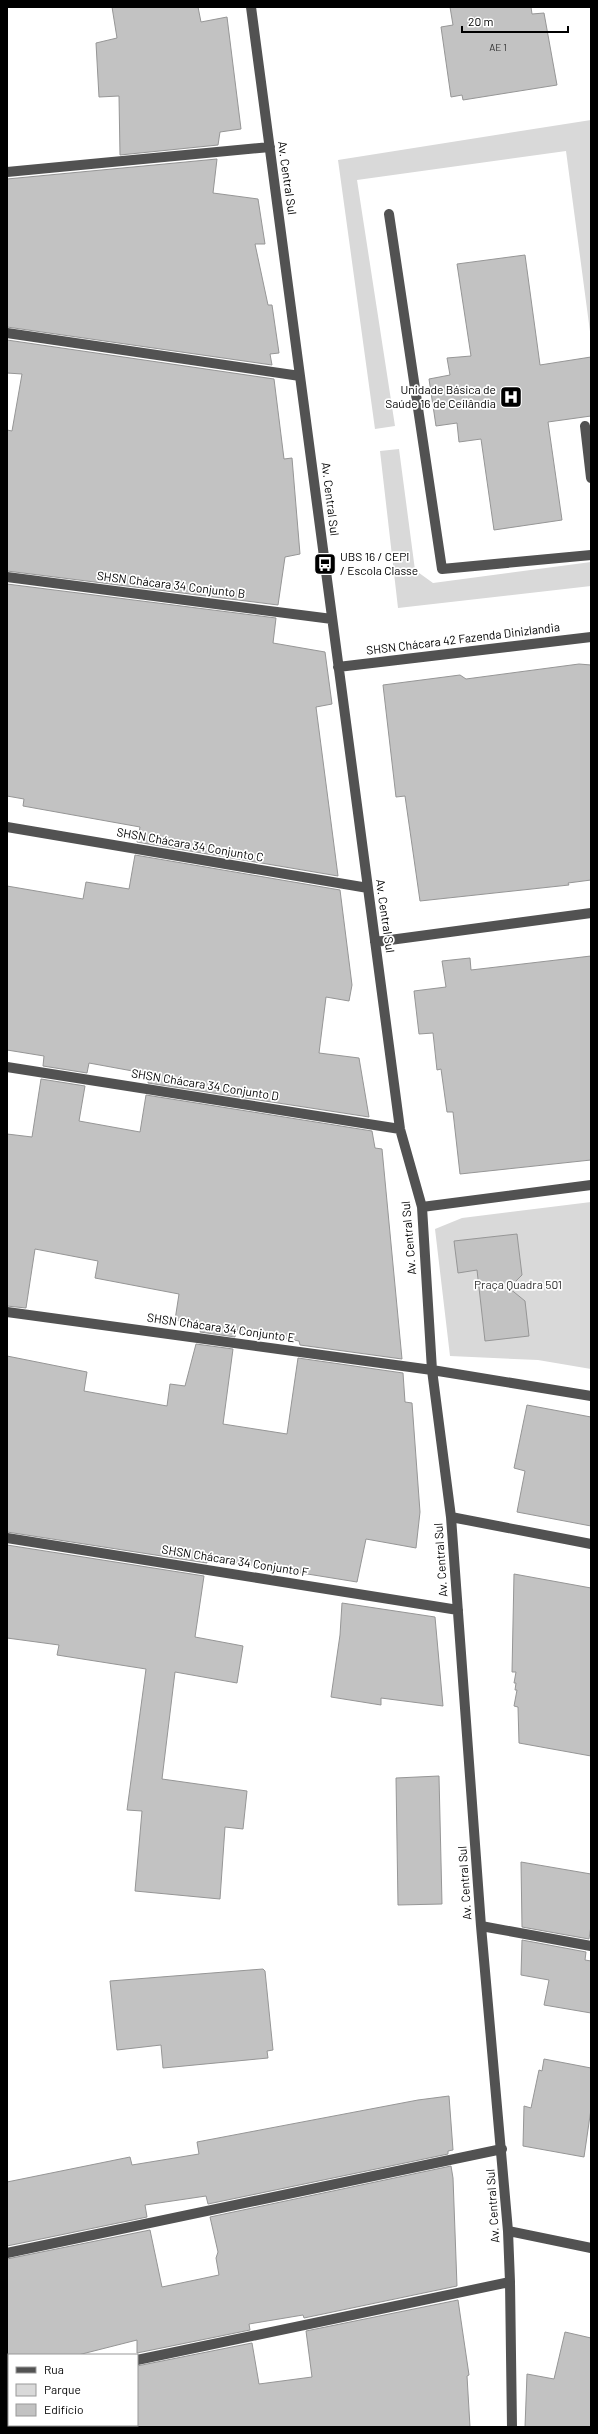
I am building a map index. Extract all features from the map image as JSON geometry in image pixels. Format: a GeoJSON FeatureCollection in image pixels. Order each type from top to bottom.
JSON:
{"type":"FeatureCollection","features":[{"type":"Feature","properties":{"kind":"street","name":"Av. Central Sul"},"geometry":{"type":"LineString","coordinates":[[251,7],[400,1129],[422,1207],[432,1370],[451,1516],[481,1926],[502,2149],[510,2282],[512,2427]]}},
{"type":"Feature","properties":{"kind":"street"},"geometry":{"type":"LineString","coordinates":[[7,172],[270,147]]}},
{"type":"Feature","properties":{"kind":"street"},"geometry":{"type":"LineString","coordinates":[[389,214],[442,569],[591,555]]}},
{"type":"Feature","properties":{"kind":"street"},"geometry":{"type":"LineString","coordinates":[[7,333],[300,376]]}},
{"type":"Feature","properties":{"kind":"street"},"geometry":{"type":"LineString","coordinates":[[585,426],[591,478]]}},
{"type":"Feature","properties":{"kind":"street","name":"SHSN Chácara 34 Conjunto B"},"geometry":{"type":"LineString","coordinates":[[7,577],[332,619]]}},
{"type":"Feature","properties":{"kind":"street","name":"SHSN Chácara 42 Fazenda Dinizlandia"},"geometry":{"type":"LineString","coordinates":[[338,667],[591,638]]}},
{"type":"Feature","properties":{"kind":"street","name":"SHSN Chácara 34 Conjunto C"},"geometry":{"type":"LineString","coordinates":[[7,827],[368,888]]}},
{"type":"Feature","properties":{"kind":"street"},"geometry":{"type":"LineString","coordinates":[[375,942],[591,913]]}},
{"type":"Feature","properties":{"kind":"street","name":"SHSN Chácara 34 Conjunto D"},"geometry":{"type":"LineString","coordinates":[[7,1067],[400,1129]]}},
{"type":"Feature","properties":{"kind":"street"},"geometry":{"type":"LineString","coordinates":[[422,1207],[591,1185]]}},
{"type":"Feature","properties":{"kind":"street","name":"SHSN Chácara 34 Conjunto E"},"geometry":{"type":"LineString","coordinates":[[7,1312],[432,1370],[591,1396]]}},
{"type":"Feature","properties":{"kind":"street"},"geometry":{"type":"LineString","coordinates":[[451,1516],[591,1544]]}},
{"type":"Feature","properties":{"kind":"street","name":"SHSN Chácara 34 Conjunto F"},"geometry":{"type":"LineString","coordinates":[[7,1538],[458,1610]]}},
{"type":"Feature","properties":{"kind":"street"},"geometry":{"type":"LineString","coordinates":[[481,1926],[591,1946]]}},
{"type":"Feature","properties":{"kind":"street"},"geometry":{"type":"LineString","coordinates":[[7,2253],[502,2149]]}},
{"type":"Feature","properties":{"kind":"street"},"geometry":{"type":"LineString","coordinates":[[508,2231],[591,2248]]}},
{"type":"Feature","properties":{"kind":"street"},"geometry":{"type":"LineString","coordinates":[[138,2360],[510,2282]]}},
{"type":"Feature","properties":{"kind":"green space"},"geometry":{"type":"Polygon","coordinates":[[[591,120],[591,339],[566,151],[357,180],[395,426],[375,429],[338,160],[591,120]]]}},
{"type":"Feature","properties":{"kind":"green space"},"geometry":{"type":"Polygon","coordinates":[[[399,449],[415,570],[433,583],[591,562],[591,586],[398,608],[380,451],[399,449]]]}},
{"type":"Feature","properties":{"kind":"green space","name":"Praça Quadra 501"},"geometry":{"type":"Polygon","coordinates":[[[591,1202],[591,1369],[538,1360],[450,1356],[435,1229],[462,1218],[591,1202]]]}},
{"type":"Feature","properties":{"kind":"building"},"geometry":{"type":"Polygon","coordinates":[[[112,7],[198,7],[201,22],[227,17],[241,129],[220,132],[218,145],[120,155],[119,96],[99,97],[96,43],[117,38],[112,7]]]}},
{"type":"Feature","properties":{"kind":"building"},"geometry":{"type":"Polygon","coordinates":[[[450,7],[531,7],[532,14],[544,13],[557,85],[463,100],[462,95],[451,97],[441,27],[453,25],[450,7]]]}},
{"type":"Feature","properties":{"kind":"building"},"geometry":{"type":"Polygon","coordinates":[[[217,159],[213,193],[258,199],[265,244],[255,244],[268,305],[272,305],[279,353],[270,354],[272,365],[7,327],[7,179],[217,159]]]}},
{"type":"Feature","properties":{"kind":"building","name":"Unidade Básica de Saúde 16 de Ceilândia"},"geometry":{"type":"Polygon","coordinates":[[[525,255],[540,365],[591,357],[591,416],[548,422],[562,520],[494,530],[481,439],[459,442],[457,423],[436,426],[429,379],[450,375],[447,358],[471,356],[457,264],[525,255]]]}},
{"type":"Feature","properties":{"kind":"building"},"geometry":{"type":"Polygon","coordinates":[[[7,340],[274,379],[284,459],[292,458],[300,554],[285,557],[278,605],[7,571],[7,430],[12,431],[22,374],[7,373],[7,340]]]}},
{"type":"Feature","properties":{"kind":"building"},"geometry":{"type":"Polygon","coordinates":[[[7,584],[276,618],[273,643],[325,652],[332,704],[316,707],[338,876],[137,842],[140,827],[23,806],[24,799],[7,796],[7,584]]]}},
{"type":"Feature","properties":{"kind":"building"},"geometry":{"type":"Polygon","coordinates":[[[579,664],[591,665],[591,880],[568,883],[569,885],[420,901],[405,796],[396,797],[383,685],[460,675],[466,679],[579,664]]]}},
{"type":"Feature","properties":{"kind":"building"},"geometry":{"type":"Polygon","coordinates":[[[135,855],[340,890],[352,985],[349,1001],[326,997],[319,1053],[359,1058],[369,1117],[148,1083],[149,1074],[89,1063],[87,1073],[43,1066],[44,1056],[7,1050],[7,886],[83,899],[86,882],[129,889],[135,855]]]}},
{"type":"Feature","properties":{"kind":"building"},"geometry":{"type":"Polygon","coordinates":[[[591,956],[591,1160],[460,1174],[453,1112],[447,1112],[441,1069],[437,1070],[433,1033],[419,1034],[414,991],[446,987],[442,961],[470,958],[471,970],[591,956]]]}},
{"type":"Feature","properties":{"kind":"building"},"geometry":{"type":"Polygon","coordinates":[[[41,1079],[85,1086],[79,1121],[140,1132],[146,1095],[372,1131],[375,1148],[382,1149],[402,1359],[300,1345],[299,1341],[238,1330],[236,1330],[235,1337],[200,1332],[202,1325],[175,1320],[179,1294],[95,1278],[98,1261],[35,1249],[26,1308],[7,1306],[7,1134],[32,1137],[41,1079]]]}},
{"type":"Feature","properties":{"kind":"building"},"geometry":{"type":"Polygon","coordinates":[[[517,1234],[522,1275],[509,1288],[525,1301],[529,1336],[485,1341],[477,1270],[458,1273],[454,1241],[517,1234]]]}},
{"type":"Feature","properties":{"kind":"building"},"geometry":{"type":"Polygon","coordinates":[[[196,1344],[233,1349],[223,1424],[287,1434],[298,1358],[403,1373],[405,1402],[412,1403],[420,1512],[416,1548],[366,1539],[357,1582],[214,1559],[213,1562],[207,1561],[207,1563],[7,1532],[7,1356],[87,1372],[84,1391],[167,1406],[170,1384],[185,1386],[196,1344]]]}},
{"type":"Feature","properties":{"kind":"building"},"geometry":{"type":"Polygon","coordinates":[[[527,1405],[591,1417],[591,1526],[517,1512],[525,1471],[514,1468],[527,1405]]]}},
{"type":"Feature","properties":{"kind":"building"},"geometry":{"type":"Polygon","coordinates":[[[7,1545],[204,1576],[195,1637],[243,1646],[237,1683],[175,1672],[162,1779],[247,1791],[243,1829],[225,1827],[220,1899],[135,1891],[142,1811],[127,1810],[146,1669],[57,1655],[59,1645],[7,1638],[7,1545]]]}},
{"type":"Feature","properties":{"kind":"building"},"geometry":{"type":"Polygon","coordinates":[[[514,1574],[591,1588],[591,1756],[519,1743],[518,1707],[514,1706],[517,1690],[515,1690],[516,1683],[514,1683],[516,1672],[512,1672],[514,1574]]]}},
{"type":"Feature","properties":{"kind":"building"},"geometry":{"type":"Polygon","coordinates":[[[342,1603],[435,1617],[443,1706],[381,1698],[381,1705],[331,1697],[340,1635],[342,1603]]]}},
{"type":"Feature","properties":{"kind":"building"},"geometry":{"type":"Polygon","coordinates":[[[439,1776],[442,1904],[398,1905],[396,1778],[439,1776]]]}},
{"type":"Feature","properties":{"kind":"building"},"geometry":{"type":"Polygon","coordinates":[[[521,1862],[591,1874],[591,1926],[589,1939],[522,1927],[521,1862]]]}},
{"type":"Feature","properties":{"kind":"building"},"geometry":{"type":"Polygon","coordinates":[[[522,1940],[586,1952],[585,1960],[591,1961],[591,2013],[544,2005],[549,1980],[521,1975],[522,1940]]]}},
{"type":"Feature","properties":{"kind":"building"},"geometry":{"type":"Polygon","coordinates":[[[263,1969],[265,1971],[273,2050],[267,2051],[268,2058],[163,2068],[161,2045],[117,2050],[110,1981],[263,1969]]]}},
{"type":"Feature","properties":{"kind":"building"},"geometry":{"type":"Polygon","coordinates":[[[544,2059],[591,2068],[591,2109],[584,2157],[523,2146],[524,2106],[531,2108],[539,2070],[542,2071],[544,2059]]]}},
{"type":"Feature","properties":{"kind":"building"},"geometry":{"type":"Polygon","coordinates":[[[449,2096],[453,2150],[448,2151],[448,2154],[208,2204],[206,2196],[145,2205],[147,2217],[7,2246],[7,2182],[130,2157],[132,2165],[199,2154],[197,2142],[418,2100],[449,2096]]]}},
{"type":"Feature","properties":{"kind":"building"},"geometry":{"type":"Polygon","coordinates":[[[451,2166],[453,2178],[457,2286],[304,2318],[303,2315],[249,2324],[250,2330],[137,2353],[137,2340],[82,2354],[7,2355],[7,2259],[150,2230],[162,2287],[219,2275],[216,2258],[218,2252],[210,2217],[451,2166]]]}},
{"type":"Feature","properties":{"kind":"building"},"geometry":{"type":"Polygon","coordinates":[[[458,2300],[469,2375],[467,2376],[470,2427],[137,2427],[138,2366],[252,2343],[259,2384],[312,2377],[306,2331],[458,2300]]]}},
{"type":"Feature","properties":{"kind":"building"},"geometry":{"type":"Polygon","coordinates":[[[565,2332],[591,2338],[591,2427],[525,2427],[527,2374],[554,2379],[565,2332]]]}},
{"type":"Feature","properties":{"kind":"place","name":"Unidade Básica de Saúde 16 de Ceilândia"},"geometry":{"type":"Point","coordinates":[511,397]}},
{"type":"Feature","properties":{"kind":"place","name":"UBS 16 / CEPI / Escola Classe"},"geometry":{"type":"Point","coordinates":[325,564]}}]}
